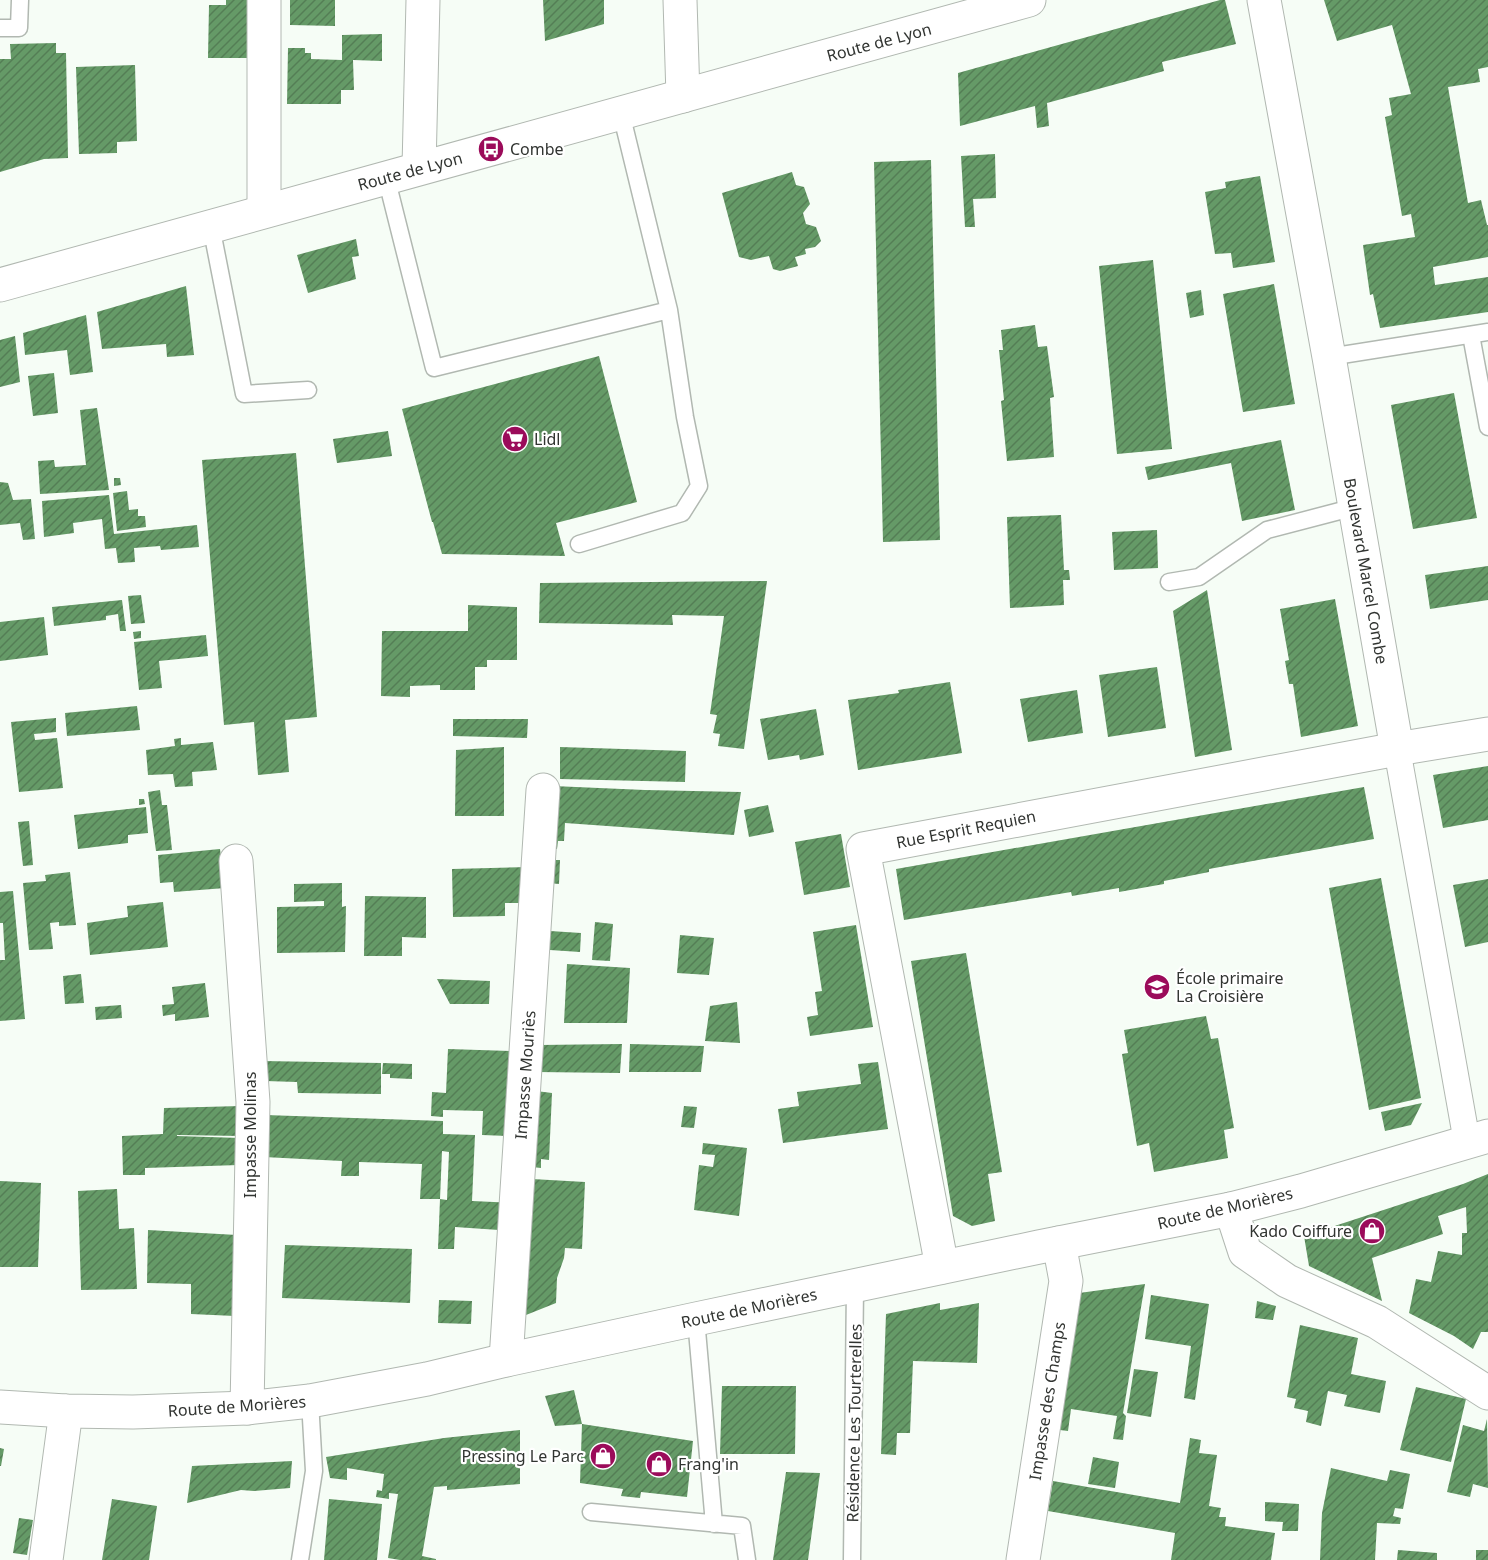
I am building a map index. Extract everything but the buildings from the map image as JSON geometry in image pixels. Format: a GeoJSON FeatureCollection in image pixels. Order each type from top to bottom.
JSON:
{"type":"FeatureCollection","features":[{"type":"Feature","properties":{"kind":"street"},"geometry":{"type":"LineString","coordinates":[[264,0],[264,211]]}},
{"type":"Feature","properties":{"kind":"street"},"geometry":{"type":"LineString","coordinates":[[419,168],[423,0]]}},
{"type":"Feature","properties":{"kind":"street"},"geometry":{"type":"LineString","coordinates":[[680,0],[682,96]]}},
{"type":"Feature","properties":{"kind":"street","name":"Route de Lyon"},"geometry":{"type":"LineString","coordinates":[[0,285],[1029,0]]}},
{"type":"Feature","properties":{"kind":"street","name":"Boulevard Marcel Combe"},"geometry":{"type":"LineString","coordinates":[[1264,0],[1397,749],[1477,1139]]}},
{"type":"Feature","properties":{"kind":"street","name":"Rue Esprit Requien"},"geometry":{"type":"LineString","coordinates":[[942,1267],[863,849],[1488,734]]}},
{"type":"Feature","properties":{"kind":"street","name":"Impasse Mouriès"},"geometry":{"type":"LineString","coordinates":[[506,1360],[543,790]]}},
{"type":"Feature","properties":{"kind":"street","name":"Impasse Molinas"},"geometry":{"type":"LineString","coordinates":[[236,861],[253,1102],[248,1408]]}},
{"type":"Feature","properties":{"kind":"street","name":"Route de Morières"},"geometry":{"type":"LineString","coordinates":[[0,1407],[134,1412],[248,1408],[310,1401],[427,1379],[696,1319],[1231,1209],[1301,1191],[1477,1139]]}},
{"type":"Feature","properties":{"kind":"street"},"geometry":{"type":"LineString","coordinates":[[1231,1209],[1245,1252],[1287,1281],[1377,1322],[1488,1393]]}},
{"type":"Feature","properties":{"kind":"street","name":"Impasse des Champs"},"geometry":{"type":"LineString","coordinates":[[1023,1560],[1066,1281],[1059,1243]]}},
{"type":"Feature","properties":{"kind":"street"},"geometry":{"type":"LineString","coordinates":[[46,1560],[66,1411]]}},
{"type":"Feature","properties":{"kind":"lane"},"geometry":{"type":"LineString","coordinates":[[0,28],[19,28],[20,0]]}},
{"type":"Feature","properties":{"kind":"lane"},"geometry":{"type":"LineString","coordinates":[[579,544],[682,513],[699,486],[669,310],[621,113]]}},
{"type":"Feature","properties":{"kind":"lane"},"geometry":{"type":"LineString","coordinates":[[387,177],[434,368],[669,310]]}},
{"type":"Feature","properties":{"kind":"lane"},"geometry":{"type":"LineString","coordinates":[[211,226],[244,394],[308,390]]}},
{"type":"Feature","properties":{"kind":"lane"},"geometry":{"type":"LineString","coordinates":[[1329,357],[1488,332]]}},
{"type":"Feature","properties":{"kind":"lane"},"geometry":{"type":"LineString","coordinates":[[1471,335],[1488,427]]}},
{"type":"Feature","properties":{"kind":"lane"},"geometry":{"type":"LineString","coordinates":[[1169,582],[1199,577],[1267,530],[1355,507]]}},
{"type":"Feature","properties":{"kind":"lane","name":"Résidence Les Tourterelles"},"geometry":{"type":"LineString","coordinates":[[852,1560],[855,1286]]}},
{"type":"Feature","properties":{"kind":"lane"},"geometry":{"type":"LineString","coordinates":[[696,1319],[714,1524]]}},
{"type":"Feature","properties":{"kind":"lane"},"geometry":{"type":"LineString","coordinates":[[300,1560],[314,1471],[310,1401]]}},
{"type":"Feature","properties":{"kind":"lane"},"geometry":{"type":"LineString","coordinates":[[591,1512],[742,1526],[747,1560]]}},
{"type":"Feature","properties":{"kind":"place","name":"Combe"},"geometry":{"type":"Point","coordinates":[491,149]}},
{"type":"Feature","properties":{"kind":"place","name":"Lidl"},"geometry":{"type":"Point","coordinates":[515,439]}},
{"type":"Feature","properties":{"kind":"place","name":"École primaire La Croisière"},"geometry":{"type":"Point","coordinates":[1157,987]}},
{"type":"Feature","properties":{"kind":"place","name":"Kado Coiffure"},"geometry":{"type":"Point","coordinates":[1372,1231]}},
{"type":"Feature","properties":{"kind":"place","name":"Pressing Le Parc"},"geometry":{"type":"Point","coordinates":[603,1456]}},
{"type":"Feature","properties":{"kind":"place","name":"Frang'in"},"geometry":{"type":"Point","coordinates":[659,1464]}}]}
